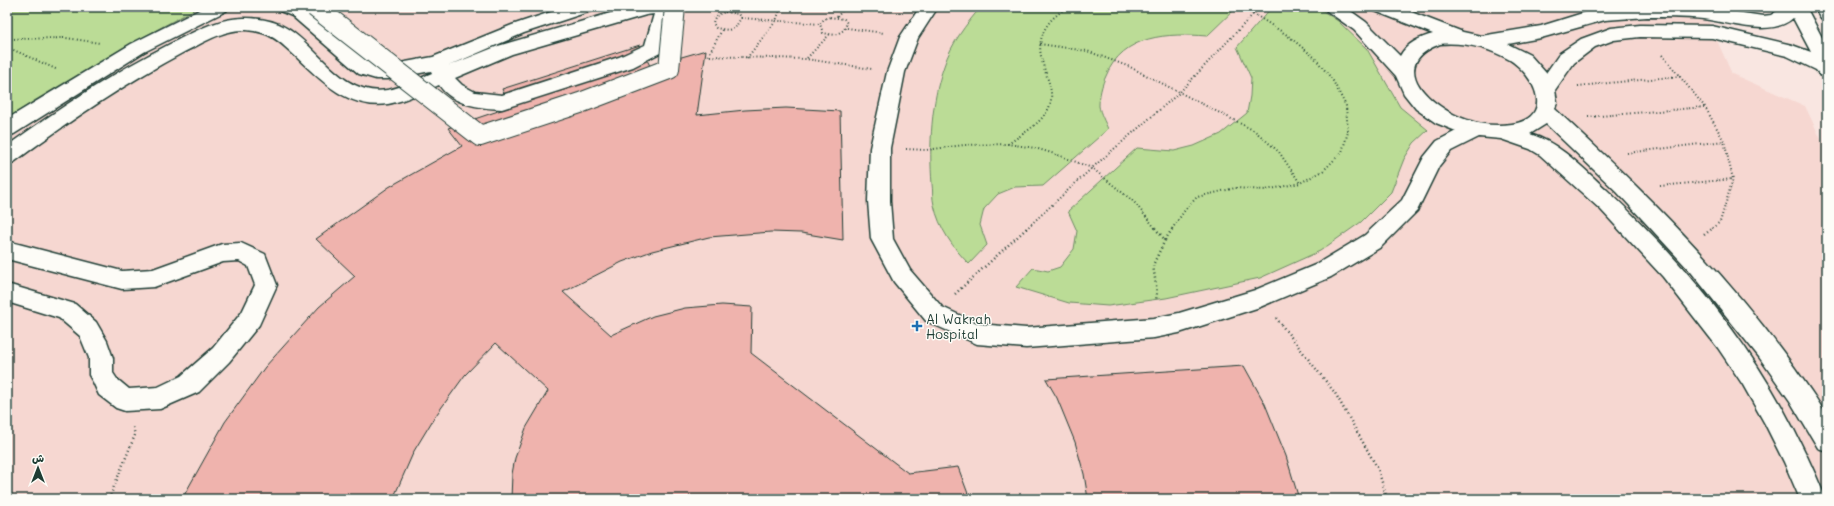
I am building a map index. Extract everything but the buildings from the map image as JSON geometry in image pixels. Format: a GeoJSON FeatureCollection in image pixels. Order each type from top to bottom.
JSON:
{"type":"FeatureCollection","features":[{"type":"Feature","properties":{"kind":"street"},"geometry":{"type":"LineString","coordinates":[[7,129],[129,53],[181,24],[220,7]]}},
{"type":"Feature","properties":{"kind":"street"},"geometry":{"type":"LineString","coordinates":[[286,7],[298,12],[366,69],[376,72],[439,70],[645,9],[661,7]]}},
{"type":"Feature","properties":{"kind":"street"},"geometry":{"type":"LineString","coordinates":[[316,7],[480,136],[580,103],[669,69],[675,7]]}},
{"type":"Feature","properties":{"kind":"street"},"geometry":{"type":"LineString","coordinates":[[7,157],[58,119],[145,65],[199,37],[225,26],[244,24],[263,26],[281,33],[337,83],[355,94],[370,97],[388,97],[550,12],[585,7]]}},
{"type":"Feature","properties":{"kind":"street"},"geometry":{"type":"LineString","coordinates":[[439,70],[454,89],[467,97],[481,101],[502,102],[626,62],[653,49],[660,32],[664,7]]}},
{"type":"Feature","properties":{"kind":"street"},"geometry":{"type":"LineString","coordinates":[[929,7],[909,37],[896,72],[880,148],[879,201],[882,239],[902,276],[934,314],[977,334],[1026,338],[1154,328],[1179,323],[1260,298],[1323,271],[1373,240],[1410,205],[1431,162],[1444,146],[1477,130]]}},
{"type":"Feature","properties":{"kind":"street"},"geometry":{"type":"LineString","coordinates":[[1333,7],[1360,26],[1403,71],[1408,85],[1418,100],[1434,113],[1454,123],[1477,130],[1502,132],[1522,129],[1551,116]]}},
{"type":"Feature","properties":{"kind":"street"},"geometry":{"type":"LineString","coordinates":[[1382,7],[1461,38],[1483,42],[1504,49],[1523,60],[1537,74],[1546,88],[1551,116],[1596,157],[1685,250],[1722,292],[1766,345],[1813,415],[1827,440]]}},
{"type":"Feature","properties":{"kind":"street"},"geometry":{"type":"LineString","coordinates":[[1483,42],[1541,32],[1613,13],[1704,13],[1760,22],[1776,19],[1788,14],[1795,7],[1827,65]]}},
{"type":"Feature","properties":{"kind":"street"},"geometry":{"type":"LineString","coordinates":[[1824,7],[1827,14]]}},
{"type":"Feature","properties":{"kind":"street"},"geometry":{"type":"LineString","coordinates":[[1546,88],[1567,58],[1588,43],[1611,34],[1640,31],[1712,32],[1792,51],[1823,65],[1827,70]]}},
{"type":"Feature","properties":{"kind":"street"},"geometry":{"type":"LineString","coordinates":[[1403,71],[1407,56],[1419,45],[1438,39],[1461,38]]}},
{"type":"Feature","properties":{"kind":"street"},"geometry":{"type":"LineString","coordinates":[[1502,132],[1543,146],[1576,173],[1642,238],[1699,302],[1738,355],[1773,412],[1804,476],[1813,499]]}},
{"type":"Feature","properties":{"kind":"street"},"geometry":{"type":"LineString","coordinates":[[7,250],[122,280],[154,278],[222,253],[241,252],[257,260],[266,286],[251,318],[221,355],[190,384],[160,398],[125,400],[108,387],[101,375],[101,358],[96,341],[88,328],[68,311],[7,293]]}},
{"type":"Feature","properties":{"kind":"path"},"geometry":{"type":"LineString","coordinates":[[746,58],[776,20],[781,7]]}},
{"type":"Feature","properties":{"kind":"path"},"geometry":{"type":"LineString","coordinates":[[837,17],[845,7]]}},
{"type":"Feature","properties":{"kind":"path"},"geometry":{"type":"LineString","coordinates":[[1008,144],[1031,127],[1049,110],[1052,96],[1050,81],[1040,61],[1040,44],[1047,26],[1066,7]]}},
{"type":"Feature","properties":{"kind":"path"},"geometry":{"type":"LineString","coordinates":[[1154,328],[1157,292],[1153,265],[1165,240],[1185,210],[1197,197],[1235,188],[1266,190],[1300,182],[1323,171],[1342,152],[1348,132],[1346,106],[1332,79],[1314,57],[1287,36],[1254,14],[1234,7]]}},
{"type":"Feature","properties":{"kind":"path"},"geometry":{"type":"LineString","coordinates":[[934,314],[1092,168],[1179,93],[1260,7]]}},
{"type":"Feature","properties":{"kind":"path"},"geometry":{"type":"LineString","coordinates":[[741,18],[740,23],[736,27],[729,30],[716,28],[713,23],[718,14],[732,12],[738,14],[741,18],[820,24]]}},
{"type":"Feature","properties":{"kind":"path"},"geometry":{"type":"LineString","coordinates":[[837,17],[844,19],[847,23],[847,28],[837,35],[829,35],[823,33],[820,28],[820,24],[824,19],[837,17]]}},
{"type":"Feature","properties":{"kind":"path"},"geometry":{"type":"LineString","coordinates":[[847,28],[909,37]]}},
{"type":"Feature","properties":{"kind":"path"},"geometry":{"type":"LineString","coordinates":[[722,30],[708,56],[806,59],[896,72]]}},
{"type":"Feature","properties":{"kind":"path"},"geometry":{"type":"LineString","coordinates":[[1640,31],[1681,76],[1705,107],[1724,141],[1733,179],[1720,222],[1685,250]]}},
{"type":"Feature","properties":{"kind":"path"},"geometry":{"type":"LineString","coordinates":[[806,59],[829,35]]}},
{"type":"Feature","properties":{"kind":"path"},"geometry":{"type":"LineString","coordinates":[[7,40],[50,37],[93,41],[129,53]]}},
{"type":"Feature","properties":{"kind":"path"},"geometry":{"type":"LineString","coordinates":[[1040,44],[1087,51],[1130,67],[1254,131],[1279,152],[1300,182]]}},
{"type":"Feature","properties":{"kind":"path"},"geometry":{"type":"LineString","coordinates":[[7,47],[83,82]]}},
{"type":"Feature","properties":{"kind":"path"},"geometry":{"type":"LineString","coordinates":[[1546,88],[1681,76]]}},
{"type":"Feature","properties":{"kind":"path"},"geometry":{"type":"LineString","coordinates":[[1551,116],[1705,107]]}},
{"type":"Feature","properties":{"kind":"path"},"geometry":{"type":"LineString","coordinates":[[1596,157],[1724,141]]}},
{"type":"Feature","properties":{"kind":"path"},"geometry":{"type":"LineString","coordinates":[[880,148],[926,150],[964,146],[1008,144],[1035,148],[1092,168],[1134,202],[1165,240]]}},
{"type":"Feature","properties":{"kind":"path"},"geometry":{"type":"LineString","coordinates":[[1628,190],[1733,179]]}},
{"type":"Feature","properties":{"kind":"path"},"geometry":{"type":"LineString","coordinates":[[1260,298],[1335,393],[1378,469],[1387,499]]}},
{"type":"Feature","properties":{"kind":"path"},"geometry":{"type":"LineString","coordinates":[[109,499],[135,435],[125,400]]}},
{"type":"Feature","properties":{"kind":"shaded area","name":"Al Wakrah Hospital"},"geometry":{"type":"Polygon","coordinates":[[[7,7],[1702,7],[1732,74],[1805,106],[1827,152],[1827,499],[7,499],[7,7]]]}},
{"type":"Feature","properties":{"kind":"green space"},"geometry":{"type":"Polygon","coordinates":[[[7,7],[199,7],[121,49],[34,101],[7,119],[7,7]]]}},
{"type":"Feature","properties":{"kind":"green space"},"geometry":{"type":"Polygon","coordinates":[[[981,7],[1237,7],[1207,36],[1162,36],[1135,44],[1123,52],[1114,62],[1106,76],[1100,94],[1099,106],[1101,115],[1108,129],[1043,186],[1015,187],[998,194],[984,209],[980,225],[987,245],[969,264],[947,237],[936,213],[933,202],[931,139],[936,94],[947,58],[970,20],[981,7]]]}},
{"type":"Feature","properties":{"kind":"green space"},"geometry":{"type":"Polygon","coordinates":[[[1272,7],[1317,7],[1338,21],[1367,49],[1400,107],[1428,130],[1414,143],[1404,159],[1391,192],[1361,222],[1320,251],[1260,278],[1166,298],[1108,306],[1069,303],[1016,287],[1033,268],[1048,271],[1060,267],[1074,249],[1077,231],[1068,211],[1137,148],[1174,151],[1194,146],[1221,134],[1247,113],[1251,78],[1237,47],[1272,7]]]}},
{"type":"Feature","properties":{"kind":"place","name":"Al Wakrah Hospital"},"geometry":{"type":"Point","coordinates":[917,326]}}]}
